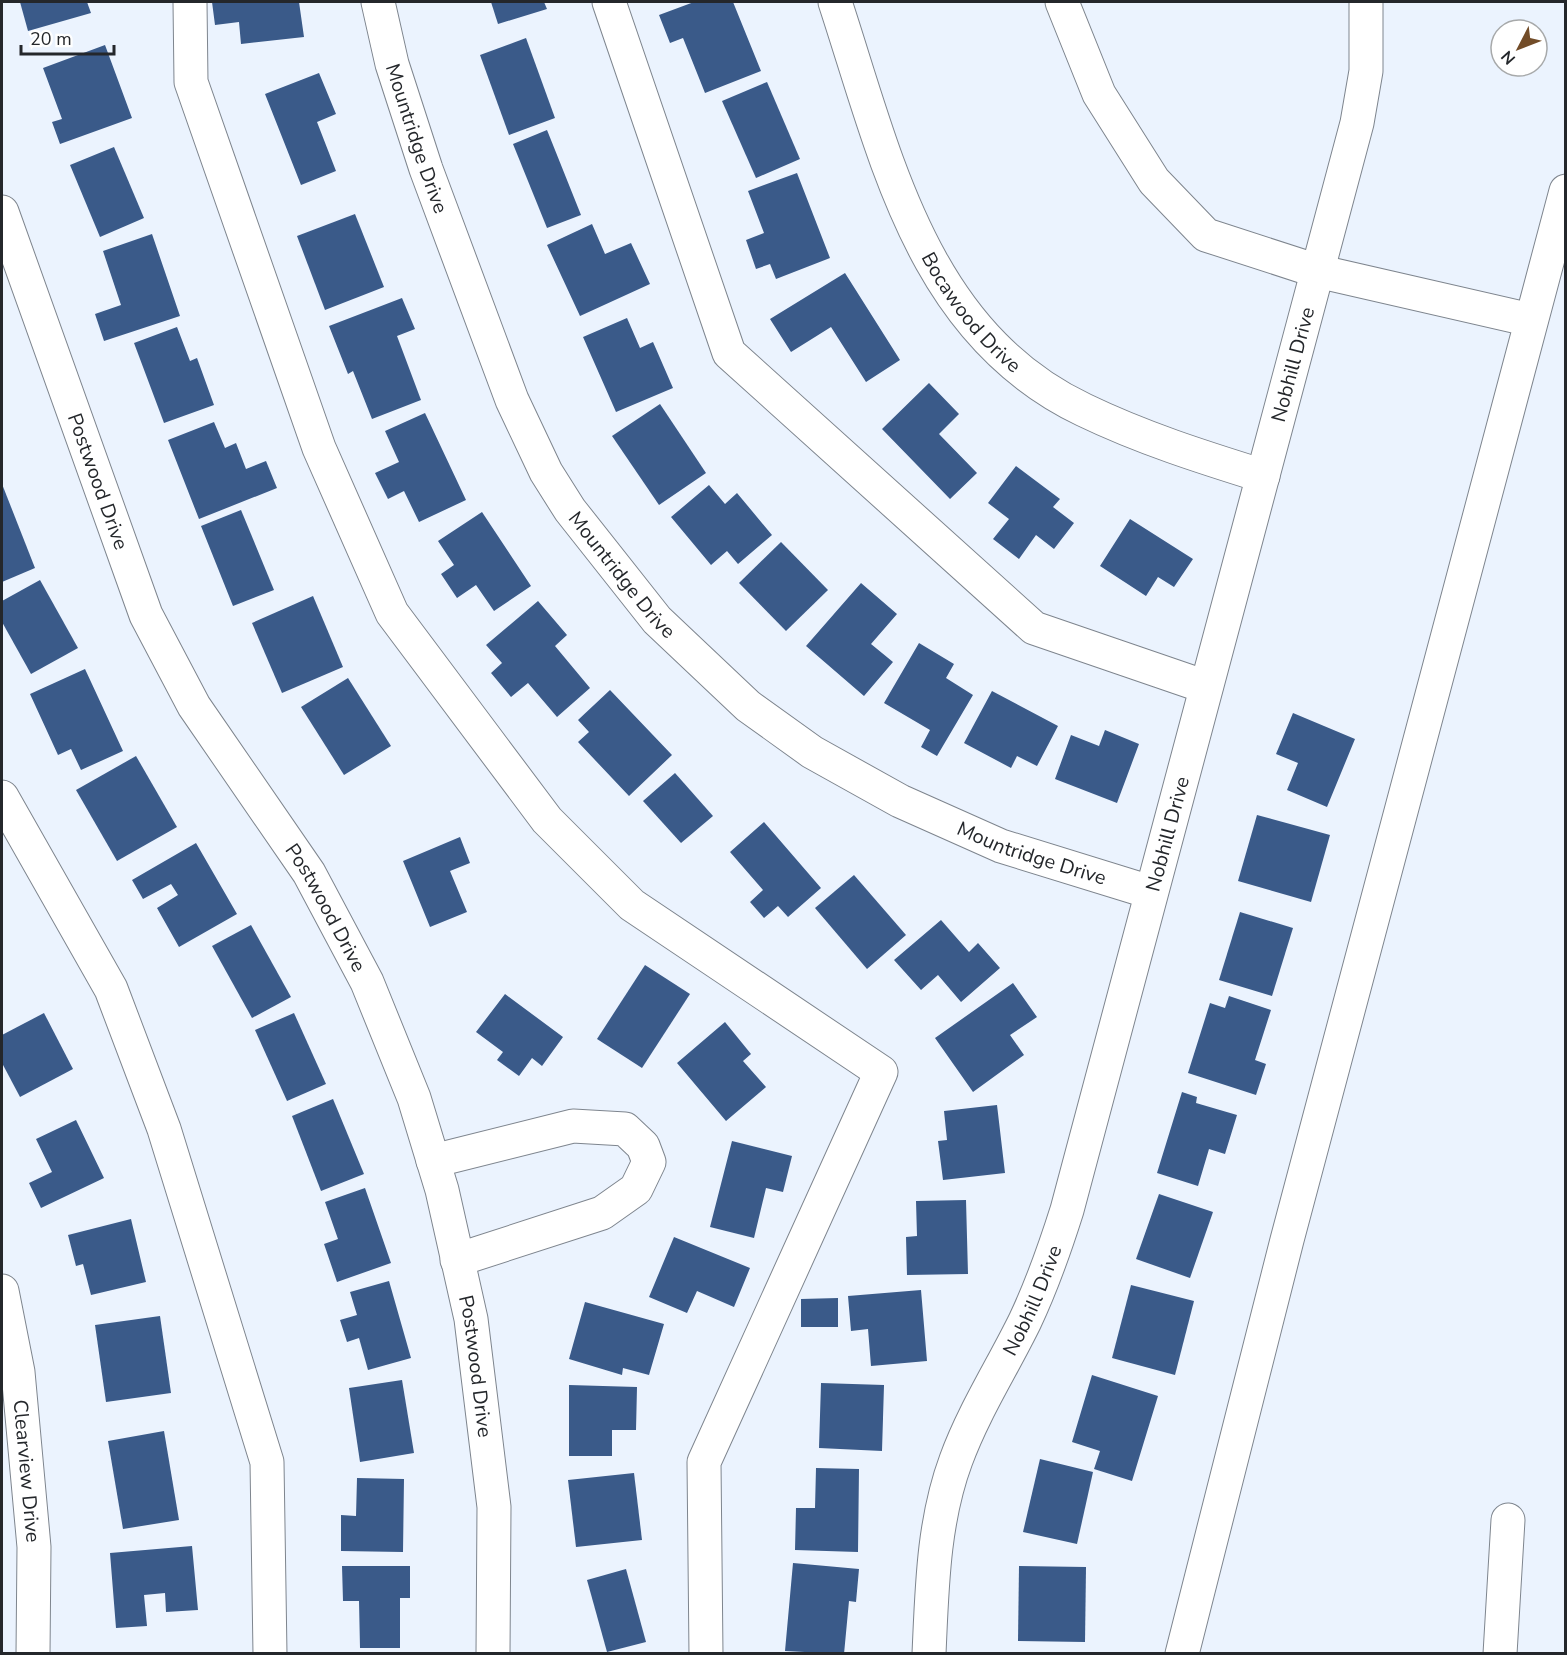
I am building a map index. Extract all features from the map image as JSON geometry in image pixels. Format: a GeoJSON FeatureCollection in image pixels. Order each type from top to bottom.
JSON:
{"type":"FeatureCollection","features":[{"type":"Feature","properties":{"kind":"street"},"geometry":{"type":"LineString","coordinates":[[190,2],[191,82],[319,448],[392,613],[547,820],[632,905],[881,1072],[704,1462],[706,1653]]}},
{"type":"Feature","properties":{"kind":"street","name":"Mountridge Drive"},"geometry":{"type":"LineString","coordinates":[[378,2],[392,64],[426,169],[512,400],[546,472],[570,510],[657,620],[748,706],[812,752],[880,790],[1001,846],[1150,892]]}},
{"type":"Feature","properties":{"kind":"street"},"geometry":{"type":"LineString","coordinates":[[609,2],[729,353],[1034,628],[1206,687]]}},
{"type":"Feature","properties":{"kind":"street","name":"Bocawood Drive"},"geometry":{"type":"LineString","coordinates":[[835,2],[890,171],[912,226],[948,293],[986,338],[1041,385],[1083,410],[1174,448],[1263,476]]}},
{"type":"Feature","properties":{"kind":"street"},"geometry":{"type":"LineString","coordinates":[[1062,2],[1099,94],[1161,189],[1206,235],[1317,272],[1531,320]]}},
{"type":"Feature","properties":{"kind":"street","name":"Nobhill Drive"},"geometry":{"type":"LineString","coordinates":[[929,1653],[933,1564],[941,1514],[956,1462],[975,1412],[1024,1322],[1048,1267],[1067,1210],[1356,123],[1366,71],[1366,2]]}},
{"type":"Feature","properties":{"kind":"street"},"geometry":{"type":"LineString","coordinates":[[1182,1653],[1287,1240],[1566,191]]}},
{"type":"Feature","properties":{"kind":"street","name":"Postwood Drive"},"geometry":{"type":"LineString","coordinates":[[2,212],[146,615],[194,706],[309,873],[367,982],[414,1098],[433,1161],[471,1319],[494,1507],[493,1653]]}},
{"type":"Feature","properties":{"kind":"street"},"geometry":{"type":"LineString","coordinates":[[2,797],[111,989],[164,1129],[267,1462],[270,1653]]}},
{"type":"Feature","properties":{"kind":"street"},"geometry":{"type":"LineString","coordinates":[[433,1161],[573,1126],[625,1129],[644,1146],[650,1162],[636,1189],[602,1213],[457,1260]]}},
{"type":"Feature","properties":{"kind":"street","name":"Clearview Drive"},"geometry":{"type":"LineString","coordinates":[[2,1291],[18,1372],[34,1547],[33,1653]]}},
{"type":"Feature","properties":{"kind":"street"},"geometry":{"type":"LineString","coordinates":[[1500,1653],[1508,1520]]}},
{"type":"Feature","properties":{"kind":"building"},"geometry":{"type":"Polygon","coordinates":[[[20,2],[87,2],[91,13],[28,31],[20,2]]]}},
{"type":"Feature","properties":{"kind":"building"},"geometry":{"type":"Polygon","coordinates":[[[212,2],[299,2],[304,37],[241,44],[239,22],[215,25],[212,2]]]}},
{"type":"Feature","properties":{"kind":"building"},"geometry":{"type":"Polygon","coordinates":[[[491,2],[544,2],[547,9],[498,24],[491,2]]]}},
{"type":"Feature","properties":{"kind":"building"},"geometry":{"type":"Polygon","coordinates":[[[694,2],[733,2],[761,71],[705,93],[683,38],[670,43],[659,15],[694,2]]]}},
{"type":"Feature","properties":{"kind":"building"},"geometry":{"type":"Polygon","coordinates":[[[526,38],[555,118],[509,135],[480,55],[526,38]]]}},
{"type":"Feature","properties":{"kind":"building"},"geometry":{"type":"Polygon","coordinates":[[[105,45],[132,118],[60,144],[52,122],[62,119],[43,68],[105,45]]]}},
{"type":"Feature","properties":{"kind":"building"},"geometry":{"type":"Polygon","coordinates":[[[319,73],[336,114],[317,122],[336,171],[301,185],[265,94],[319,73]]]}},
{"type":"Feature","properties":{"kind":"building"},"geometry":{"type":"Polygon","coordinates":[[[767,82],[800,159],[756,178],[722,101],[767,82]]]}},
{"type":"Feature","properties":{"kind":"building"},"geometry":{"type":"Polygon","coordinates":[[[547,130],[581,215],[547,228],[513,144],[547,130]]]}},
{"type":"Feature","properties":{"kind":"building"},"geometry":{"type":"Polygon","coordinates":[[[114,147],[144,218],[100,237],[70,165],[114,147]]]}},
{"type":"Feature","properties":{"kind":"building"},"geometry":{"type":"Polygon","coordinates":[[[797,173],[830,258],[776,279],[770,264],[756,269],[746,240],[764,233],[748,191],[797,173]]]}},
{"type":"Feature","properties":{"kind":"building"},"geometry":{"type":"Polygon","coordinates":[[[355,214],[384,287],[325,310],[297,236],[355,214]]]}},
{"type":"Feature","properties":{"kind":"building"},"geometry":{"type":"Polygon","coordinates":[[[592,224],[605,254],[631,243],[650,284],[580,316],[547,245],[592,224]]]}},
{"type":"Feature","properties":{"kind":"building"},"geometry":{"type":"Polygon","coordinates":[[[152,234],[180,316],[104,341],[95,314],[121,305],[103,251],[152,234]]]}},
{"type":"Feature","properties":{"kind":"building"},"geometry":{"type":"Polygon","coordinates":[[[845,273],[900,360],[866,382],[831,327],[791,352],[770,319],[845,273]]]}},
{"type":"Feature","properties":{"kind":"building"},"geometry":{"type":"Polygon","coordinates":[[[402,298],[415,329],[397,336],[421,400],[372,419],[353,371],[348,374],[329,326],[402,298]]]}},
{"type":"Feature","properties":{"kind":"building"},"geometry":{"type":"Polygon","coordinates":[[[627,318],[640,348],[653,342],[673,388],[616,412],[583,337],[627,318]]]}},
{"type":"Feature","properties":{"kind":"building"},"geometry":{"type":"Polygon","coordinates":[[[177,327],[190,361],[197,358],[214,405],[164,423],[134,343],[177,327]]]}},
{"type":"Feature","properties":{"kind":"building"},"geometry":{"type":"Polygon","coordinates":[[[929,383],[959,414],[939,434],[977,473],[950,499],[882,429],[929,383]]]}},
{"type":"Feature","properties":{"kind":"building"},"geometry":{"type":"Polygon","coordinates":[[[660,404],[706,473],[659,505],[612,436],[660,404]]]}},
{"type":"Feature","properties":{"kind":"building"},"geometry":{"type":"Polygon","coordinates":[[[425,413],[466,500],[419,522],[404,491],[388,499],[375,473],[399,462],[385,431],[425,413]]]}},
{"type":"Feature","properties":{"kind":"building"},"geometry":{"type":"Polygon","coordinates":[[[214,422],[225,448],[236,443],[246,469],[266,461],[277,488],[199,519],[168,440],[214,422]]]}},
{"type":"Feature","properties":{"kind":"building"},"geometry":{"type":"Polygon","coordinates":[[[1016,466],[1060,499],[1053,507],[1074,523],[1054,549],[1036,535],[1019,559],[993,539],[1009,519],[988,503],[1016,466]]]}},
{"type":"Feature","properties":{"kind":"building"},"geometry":{"type":"Polygon","coordinates":[[[2,484],[35,568],[2,582],[2,484]]]}},
{"type":"Feature","properties":{"kind":"building"},"geometry":{"type":"Polygon","coordinates":[[[709,485],[725,504],[737,493],[772,535],[738,564],[727,551],[711,565],[671,517],[709,485]]]}},
{"type":"Feature","properties":{"kind":"building"},"geometry":{"type":"Polygon","coordinates":[[[241,510],[274,590],[233,606],[201,526],[241,510]]]}},
{"type":"Feature","properties":{"kind":"building"},"geometry":{"type":"Polygon","coordinates":[[[482,512],[531,586],[494,611],[476,585],[457,598],[441,574],[454,565],[438,541],[482,512]]]}},
{"type":"Feature","properties":{"kind":"building"},"geometry":{"type":"Polygon","coordinates":[[[1130,519],[1193,559],[1174,587],[1158,577],[1146,596],[1100,566],[1130,519]]]}},
{"type":"Feature","properties":{"kind":"building"},"geometry":{"type":"Polygon","coordinates":[[[781,542],[828,590],[786,631],[739,583],[781,542]]]}},
{"type":"Feature","properties":{"kind":"building"},"geometry":{"type":"Polygon","coordinates":[[[40,580],[78,648],[31,674],[2,622],[2,601],[40,580]]]}},
{"type":"Feature","properties":{"kind":"building"},"geometry":{"type":"Polygon","coordinates":[[[861,583],[897,614],[871,644],[893,662],[864,696],[806,646],[861,583]]]}},
{"type":"Feature","properties":{"kind":"building"},"geometry":{"type":"Polygon","coordinates":[[[313,596],[343,667],[282,693],[252,623],[313,596]]]}},
{"type":"Feature","properties":{"kind":"building"},"geometry":{"type":"Polygon","coordinates":[[[538,601],[567,635],[555,646],[590,688],[557,717],[528,683],[511,697],[491,673],[502,663],[486,645],[538,601]]]}},
{"type":"Feature","properties":{"kind":"building"},"geometry":{"type":"Polygon","coordinates":[[[919,643],[954,664],[946,678],[973,695],[937,756],[921,747],[930,730],[884,703],[919,643]]]}},
{"type":"Feature","properties":{"kind":"building"},"geometry":{"type":"Polygon","coordinates":[[[85,669],[123,751],[81,770],[71,749],[58,755],[30,694],[85,669]]]}},
{"type":"Feature","properties":{"kind":"building"},"geometry":{"type":"Polygon","coordinates":[[[348,678],[391,746],[344,775],[301,707],[348,678]]]}},
{"type":"Feature","properties":{"kind":"building"},"geometry":{"type":"Polygon","coordinates":[[[610,690],[672,755],[629,796],[578,742],[589,732],[578,720],[610,690]]]}},
{"type":"Feature","properties":{"kind":"building"},"geometry":{"type":"Polygon","coordinates":[[[992,691],[1058,726],[1037,766],[1017,756],[1011,768],[964,743],[992,691]]]}},
{"type":"Feature","properties":{"kind":"building"},"geometry":{"type":"Polygon","coordinates":[[[1293,713],[1355,739],[1327,807],[1287,790],[1298,763],[1276,754],[1293,713]]]}},
{"type":"Feature","properties":{"kind":"building"},"geometry":{"type":"Polygon","coordinates":[[[1105,730],[1139,744],[1117,803],[1055,779],[1071,735],[1099,746],[1105,730]]]}},
{"type":"Feature","properties":{"kind":"building"},"geometry":{"type":"Polygon","coordinates":[[[136,756],[177,827],[117,861],[76,790],[136,756]]]}},
{"type":"Feature","properties":{"kind":"building"},"geometry":{"type":"Polygon","coordinates":[[[675,773],[713,816],[681,843],[643,801],[675,773]]]}},
{"type":"Feature","properties":{"kind":"building"},"geometry":{"type":"Polygon","coordinates":[[[1257,815],[1330,835],[1311,902],[1238,881],[1257,815]]]}},
{"type":"Feature","properties":{"kind":"building"},"geometry":{"type":"Polygon","coordinates":[[[764,822],[821,888],[788,917],[778,906],[764,918],[750,902],[763,890],[730,852],[764,822]]]}},
{"type":"Feature","properties":{"kind":"building"},"geometry":{"type":"Polygon","coordinates":[[[460,837],[470,863],[450,871],[467,912],[430,927],[403,861],[460,837]]]}},
{"type":"Feature","properties":{"kind":"building"},"geometry":{"type":"Polygon","coordinates":[[[196,843],[237,914],[179,947],[157,908],[178,895],[171,884],[143,899],[132,880],[196,843]]]}},
{"type":"Feature","properties":{"kind":"building"},"geometry":{"type":"Polygon","coordinates":[[[854,875],[906,935],[867,969],[815,908],[854,875]]]}},
{"type":"Feature","properties":{"kind":"building"},"geometry":{"type":"Polygon","coordinates":[[[1240,912],[1293,928],[1272,996],[1219,980],[1240,912]]]}},
{"type":"Feature","properties":{"kind":"building"},"geometry":{"type":"Polygon","coordinates":[[[941,920],[969,952],[978,943],[1000,968],[961,1002],[938,975],[921,990],[894,960],[941,920]]]}},
{"type":"Feature","properties":{"kind":"building"},"geometry":{"type":"Polygon","coordinates":[[[251,925],[291,997],[252,1018],[212,946],[251,925]]]}},
{"type":"Feature","properties":{"kind":"building"},"geometry":{"type":"Polygon","coordinates":[[[645,965],[690,994],[642,1068],[597,1039],[645,965]]]}},
{"type":"Feature","properties":{"kind":"building"},"geometry":{"type":"Polygon","coordinates":[[[1013,983],[1037,1017],[1010,1035],[1024,1055],[973,1092],[935,1038],[1013,983]]]}},
{"type":"Feature","properties":{"kind":"building"},"geometry":{"type":"Polygon","coordinates":[[[505,994],[563,1037],[542,1066],[532,1058],[519,1076],[497,1060],[503,1052],[476,1032],[505,994]]]}},
{"type":"Feature","properties":{"kind":"building"},"geometry":{"type":"Polygon","coordinates":[[[1229,996],[1271,1010],[1255,1060],[1266,1064],[1256,1095],[1188,1073],[1210,1003],[1225,1008],[1229,996]]]}},
{"type":"Feature","properties":{"kind":"building"},"geometry":{"type":"Polygon","coordinates":[[[44,1013],[73,1069],[20,1097],[2,1063],[2,1035],[44,1013]]]}},
{"type":"Feature","properties":{"kind":"building"},"geometry":{"type":"Polygon","coordinates":[[[294,1013],[326,1084],[287,1101],[255,1030],[294,1013]]]}},
{"type":"Feature","properties":{"kind":"building"},"geometry":{"type":"Polygon","coordinates":[[[725,1022],[751,1054],[743,1061],[766,1087],[726,1121],[677,1063],[725,1022]]]}},
{"type":"Feature","properties":{"kind":"building"},"geometry":{"type":"Polygon","coordinates":[[[1182,1092],[1197,1097],[1196,1103],[1237,1115],[1225,1154],[1209,1149],[1198,1186],[1157,1173],[1182,1092]]]}},
{"type":"Feature","properties":{"kind":"building"},"geometry":{"type":"Polygon","coordinates":[[[333,1099],[364,1174],[321,1191],[292,1116],[333,1099]]]}},
{"type":"Feature","properties":{"kind":"building"},"geometry":{"type":"Polygon","coordinates":[[[997,1105],[1005,1173],[943,1180],[938,1141],[947,1140],[944,1111],[997,1105]]]}},
{"type":"Feature","properties":{"kind":"building"},"geometry":{"type":"Polygon","coordinates":[[[76,1120],[104,1178],[41,1208],[29,1183],[52,1172],[36,1139],[76,1120]]]}},
{"type":"Feature","properties":{"kind":"building"},"geometry":{"type":"Polygon","coordinates":[[[732,1141],[792,1156],[783,1192],[766,1188],[754,1238],[710,1227],[732,1141]]]}},
{"type":"Feature","properties":{"kind":"building"},"geometry":{"type":"Polygon","coordinates":[[[365,1188],[391,1263],[337,1282],[324,1244],[338,1239],[325,1202],[365,1188]]]}},
{"type":"Feature","properties":{"kind":"building"},"geometry":{"type":"Polygon","coordinates":[[[1159,1194],[1213,1212],[1190,1278],[1136,1259],[1159,1194]]]}},
{"type":"Feature","properties":{"kind":"building"},"geometry":{"type":"Polygon","coordinates":[[[966,1200],[968,1274],[907,1275],[906,1237],[917,1236],[916,1201],[966,1200]]]}},
{"type":"Feature","properties":{"kind":"building"},"geometry":{"type":"Polygon","coordinates":[[[131,1219],[146,1282],[91,1295],[83,1264],[76,1266],[68,1235],[131,1219]]]}},
{"type":"Feature","properties":{"kind":"building"},"geometry":{"type":"Polygon","coordinates":[[[674,1237],[750,1268],[734,1307],[697,1291],[687,1313],[649,1297],[674,1237]]]}},
{"type":"Feature","properties":{"kind":"building"},"geometry":{"type":"Polygon","coordinates":[[[389,1281],[411,1358],[368,1370],[359,1338],[347,1342],[340,1320],[357,1315],[350,1292],[389,1281]]]}},
{"type":"Feature","properties":{"kind":"building"},"geometry":{"type":"Polygon","coordinates":[[[1131,1285],[1194,1301],[1175,1375],[1112,1358],[1131,1285]]]}},
{"type":"Feature","properties":{"kind":"building"},"geometry":{"type":"Polygon","coordinates":[[[921,1290],[927,1361],[871,1366],[868,1329],[851,1331],[848,1296],[921,1290]]]}},
{"type":"Feature","properties":{"kind":"building"},"geometry":{"type":"Polygon","coordinates":[[[838,1298],[838,1327],[801,1327],[801,1299],[838,1298]]]}},
{"type":"Feature","properties":{"kind":"building"},"geometry":{"type":"Polygon","coordinates":[[[585,1302],[664,1324],[649,1375],[623,1368],[622,1375],[569,1359],[585,1302]]]}},
{"type":"Feature","properties":{"kind":"building"},"geometry":{"type":"Polygon","coordinates":[[[160,1316],[171,1393],[106,1402],[95,1325],[160,1316]]]}},
{"type":"Feature","properties":{"kind":"building"},"geometry":{"type":"Polygon","coordinates":[[[1092,1375],[1158,1396],[1132,1481],[1094,1469],[1100,1451],[1072,1442],[1092,1375]]]}},
{"type":"Feature","properties":{"kind":"building"},"geometry":{"type":"Polygon","coordinates":[[[402,1380],[414,1453],[360,1462],[349,1388],[402,1380]]]}},
{"type":"Feature","properties":{"kind":"building"},"geometry":{"type":"Polygon","coordinates":[[[821,1383],[884,1385],[882,1451],[819,1448],[821,1383]]]}},
{"type":"Feature","properties":{"kind":"building"},"geometry":{"type":"Polygon","coordinates":[[[569,1385],[637,1387],[636,1430],[612,1430],[612,1456],[569,1456],[569,1385]]]}},
{"type":"Feature","properties":{"kind":"building"},"geometry":{"type":"Polygon","coordinates":[[[164,1431],[179,1520],[123,1529],[108,1441],[164,1431]]]}},
{"type":"Feature","properties":{"kind":"building"},"geometry":{"type":"Polygon","coordinates":[[[1040,1459],[1093,1472],[1077,1544],[1023,1532],[1040,1459]]]}},
{"type":"Feature","properties":{"kind":"building"},"geometry":{"type":"Polygon","coordinates":[[[816,1468],[859,1469],[858,1552],[795,1550],[796,1508],[815,1508],[816,1468]]]}},
{"type":"Feature","properties":{"kind":"building"},"geometry":{"type":"Polygon","coordinates":[[[634,1473],[642,1540],[576,1547],[568,1480],[634,1473]]]}},
{"type":"Feature","properties":{"kind":"building"},"geometry":{"type":"Polygon","coordinates":[[[357,1478],[404,1479],[403,1552],[341,1551],[341,1515],[356,1516],[357,1478]]]}},
{"type":"Feature","properties":{"kind":"building"},"geometry":{"type":"Polygon","coordinates":[[[192,1546],[198,1610],[166,1612],[165,1593],[144,1595],[147,1626],[116,1628],[110,1553],[192,1546]]]}},
{"type":"Feature","properties":{"kind":"building"},"geometry":{"type":"Polygon","coordinates":[[[793,1563],[859,1569],[856,1602],[849,1601],[844,1654],[785,1651],[793,1563]]]}},
{"type":"Feature","properties":{"kind":"building"},"geometry":{"type":"Polygon","coordinates":[[[342,1566],[410,1566],[410,1598],[400,1598],[400,1648],[360,1648],[359,1601],[343,1601],[342,1566]]]}},
{"type":"Feature","properties":{"kind":"building"},"geometry":{"type":"Polygon","coordinates":[[[1019,1566],[1086,1567],[1085,1642],[1018,1641],[1019,1566]]]}},
{"type":"Feature","properties":{"kind":"building"},"geometry":{"type":"Polygon","coordinates":[[[626,1569],[646,1642],[607,1652],[587,1580],[626,1569]]]}}]}
